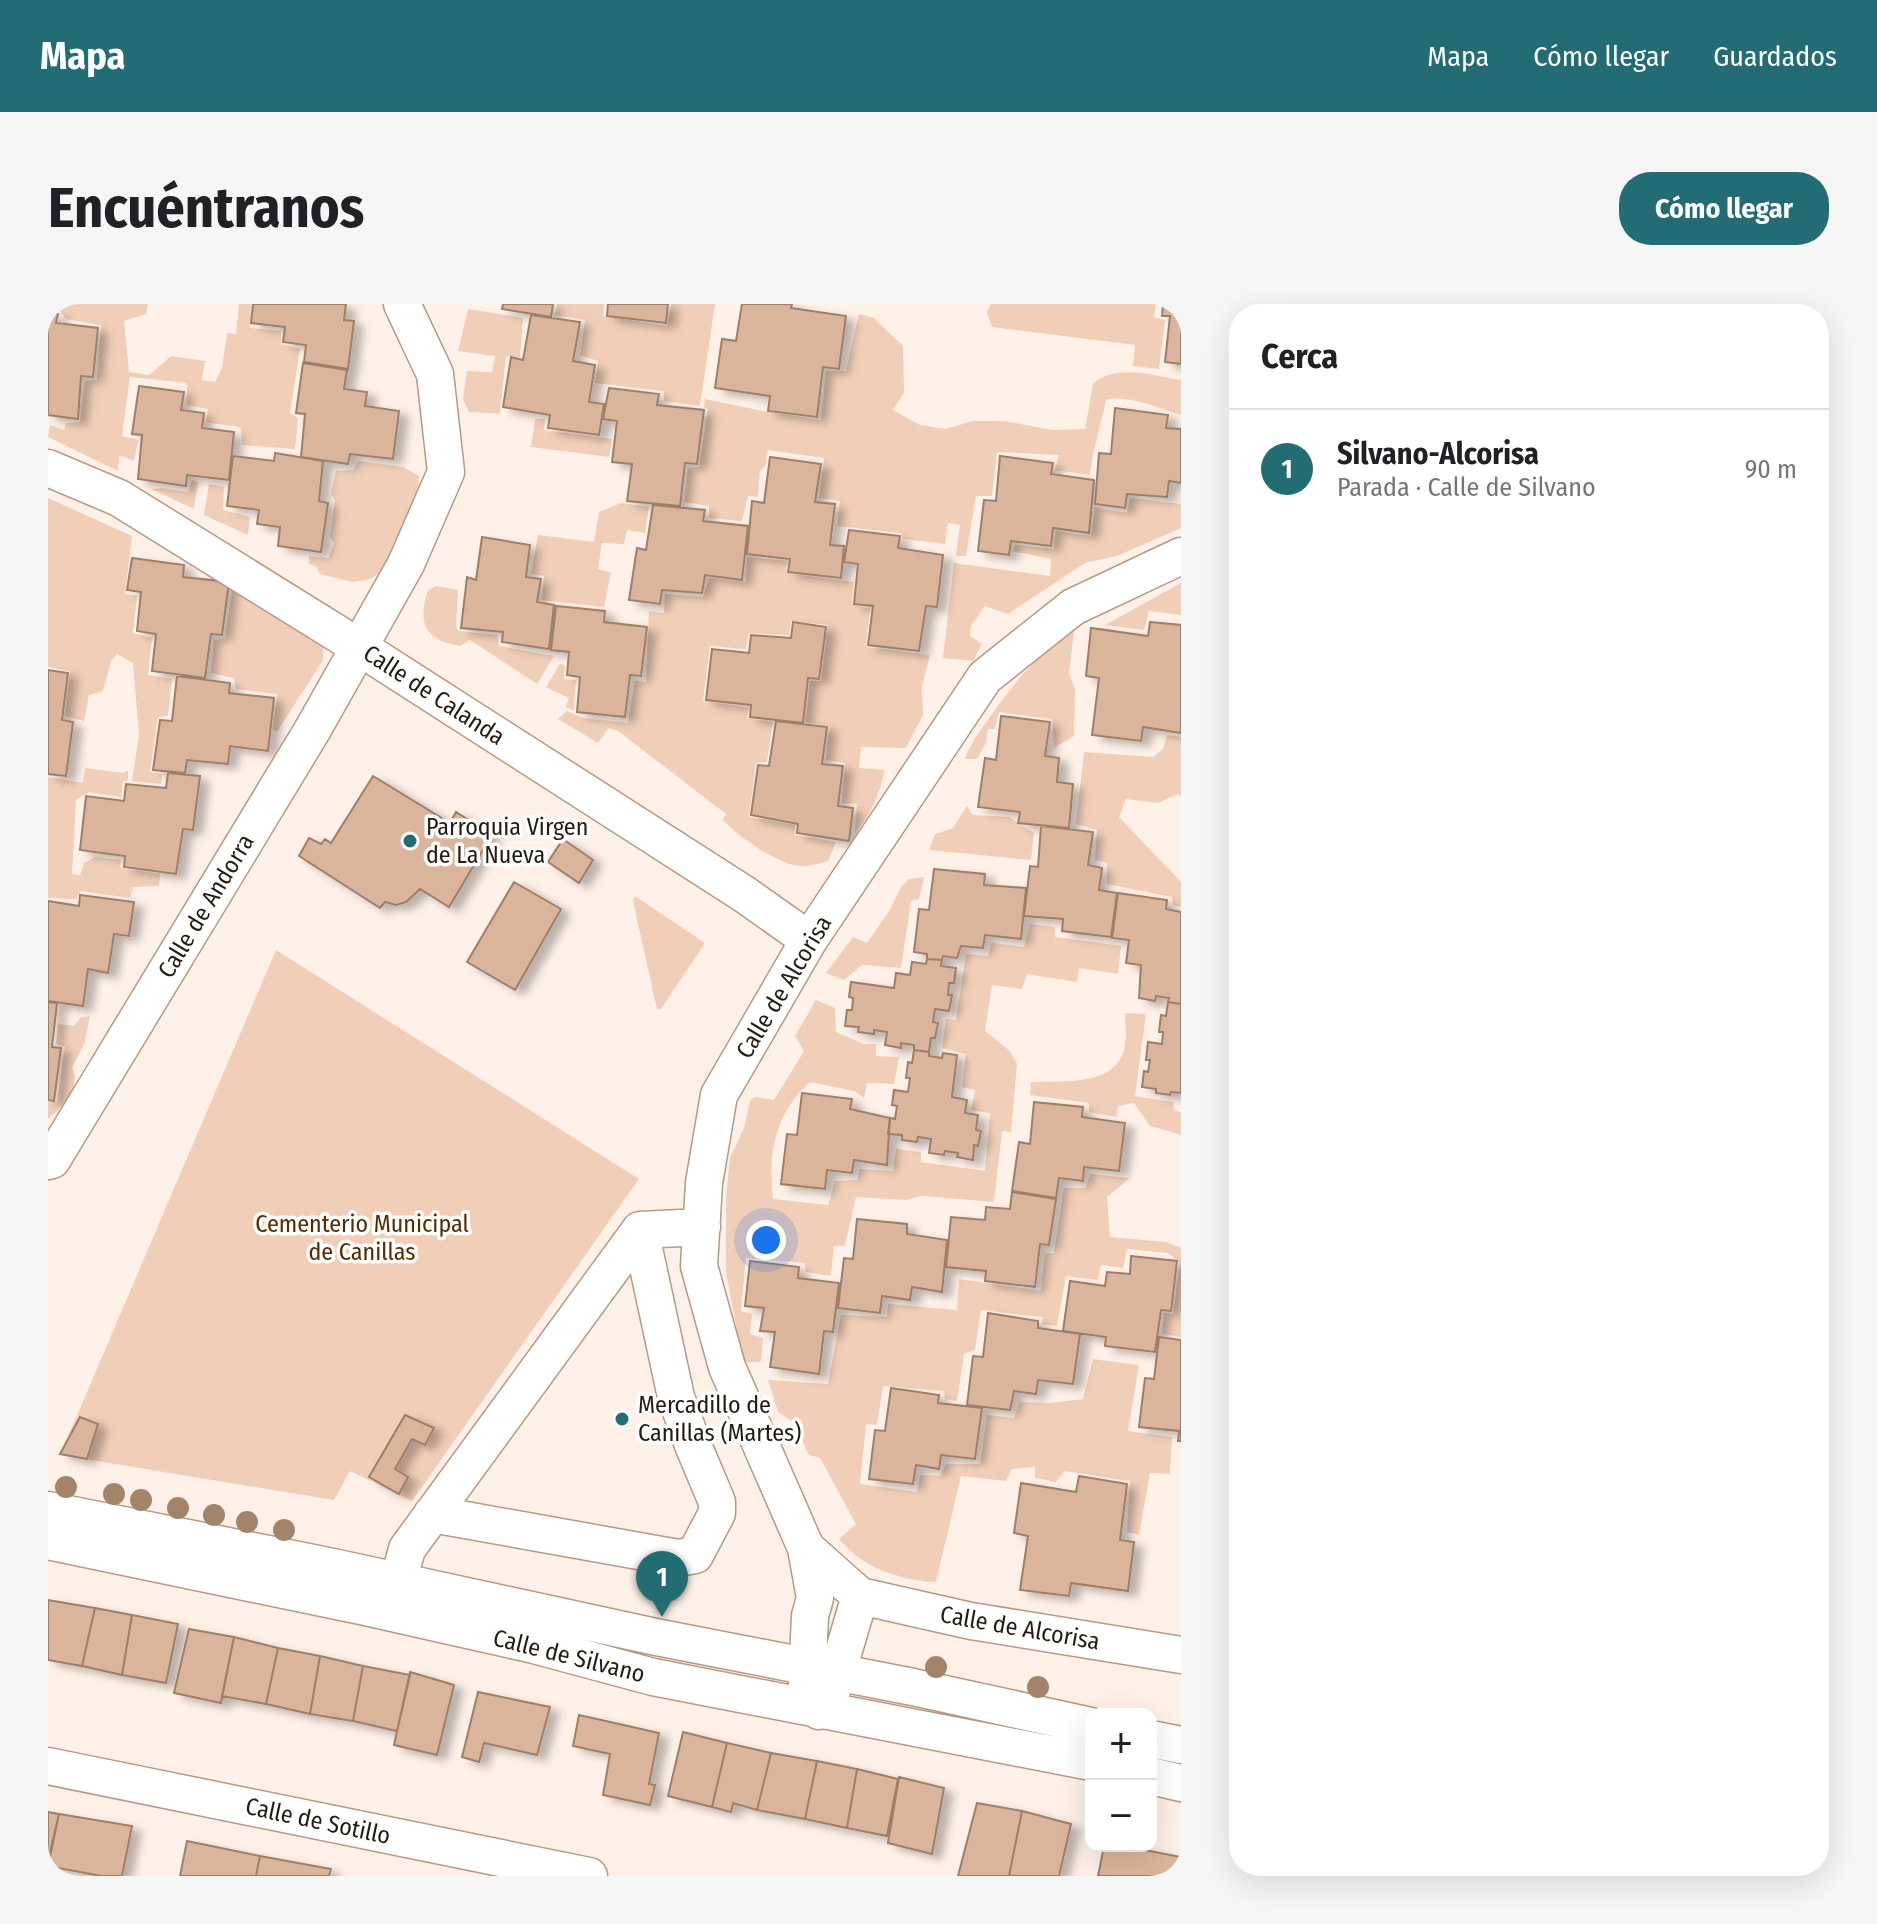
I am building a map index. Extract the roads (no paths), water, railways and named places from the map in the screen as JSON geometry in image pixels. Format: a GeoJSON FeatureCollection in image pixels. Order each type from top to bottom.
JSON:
{"type":"FeatureCollection","features":[{"type":"Feature","properties":{"kind":"street","name":"Calle de Andorra"},"geometry":{"type":"LineString","coordinates":[[48,1161],[52,1160],[265,809],[359,647],[406,564],[446,472],[435,374],[402,304]]}},
{"type":"Feature","properties":{"kind":"street","name":"Calle de Calanda"},"geometry":{"type":"LineString","coordinates":[[48,468],[119,498],[359,647],[706,870],[809,940]]}},
{"type":"Feature","properties":{"kind":"street","name":"Calle de Alcorisa"},"geometry":{"type":"LineString","coordinates":[[823,1671],[810,1616],[815,1598],[806,1548],[727,1367],[699,1266],[704,1183],[719,1095],[809,940],[985,677],[1073,607],[1181,556]]}},
{"type":"Feature","properties":{"kind":"street"},"geometry":{"type":"LineString","coordinates":[[640,1230],[702,1227]]}},
{"type":"Feature","properties":{"kind":"street"},"geometry":{"type":"LineString","coordinates":[[398,1582],[407,1549],[640,1230]]}},
{"type":"Feature","properties":{"kind":"street"},"geometry":{"type":"LineString","coordinates":[[432,1514],[678,1558],[695,1555],[717,1513],[717,1502],[676,1397],[640,1230]]}},
{"type":"Feature","properties":{"kind":"street","name":"Calle de Silvano"},"geometry":{"type":"LineString","coordinates":[[48,1510],[1085,1725]]}},
{"type":"Feature","properties":{"kind":"street","name":"Calle de Silvano"},"geometry":{"type":"LineString","coordinates":[[48,1541],[365,1607],[534,1645],[653,1677],[1085,1761]]}},
{"type":"Feature","properties":{"kind":"street","name":"Calle de Alcorisa"},"geometry":{"type":"LineString","coordinates":[[806,1548],[860,1596],[971,1621],[1181,1655]]}},
{"type":"Feature","properties":{"kind":"street","name":"Calle de Alcorisa"},"geometry":{"type":"LineString","coordinates":[[819,1711],[810,1696],[860,1596]]}},
{"type":"Feature","properties":{"kind":"street"},"geometry":{"type":"LineString","coordinates":[[1157,1740],[1181,1745]]}},
{"type":"Feature","properties":{"kind":"street","name":"Calle de Sotillo"},"geometry":{"type":"LineString","coordinates":[[48,1766],[589,1876]]}},
{"type":"Feature","properties":{"kind":"street"},"geometry":{"type":"LineString","coordinates":[[1157,1777],[1181,1783]]}},
{"type":"Feature","properties":{"kind":"place","name":"Parroquia Virgen de La Nueva"},"geometry":{"type":"Point","coordinates":[410,841]}},
{"type":"Feature","properties":{"kind":"place","name":"Mercadillo de Canillas (Martes)"},"geometry":{"type":"Point","coordinates":[622,1419]}},
{"type":"Feature","properties":{"kind":"place","name":"Silvano-Alcorisa"},"geometry":{"type":"Point","coordinates":[662,1617]}},
{"type":"Feature","properties":{"kind":"park label","name":"Cementerio Municipal de Canillas"},"geometry":{"type":"Point","coordinates":[362,1238]}}]}
